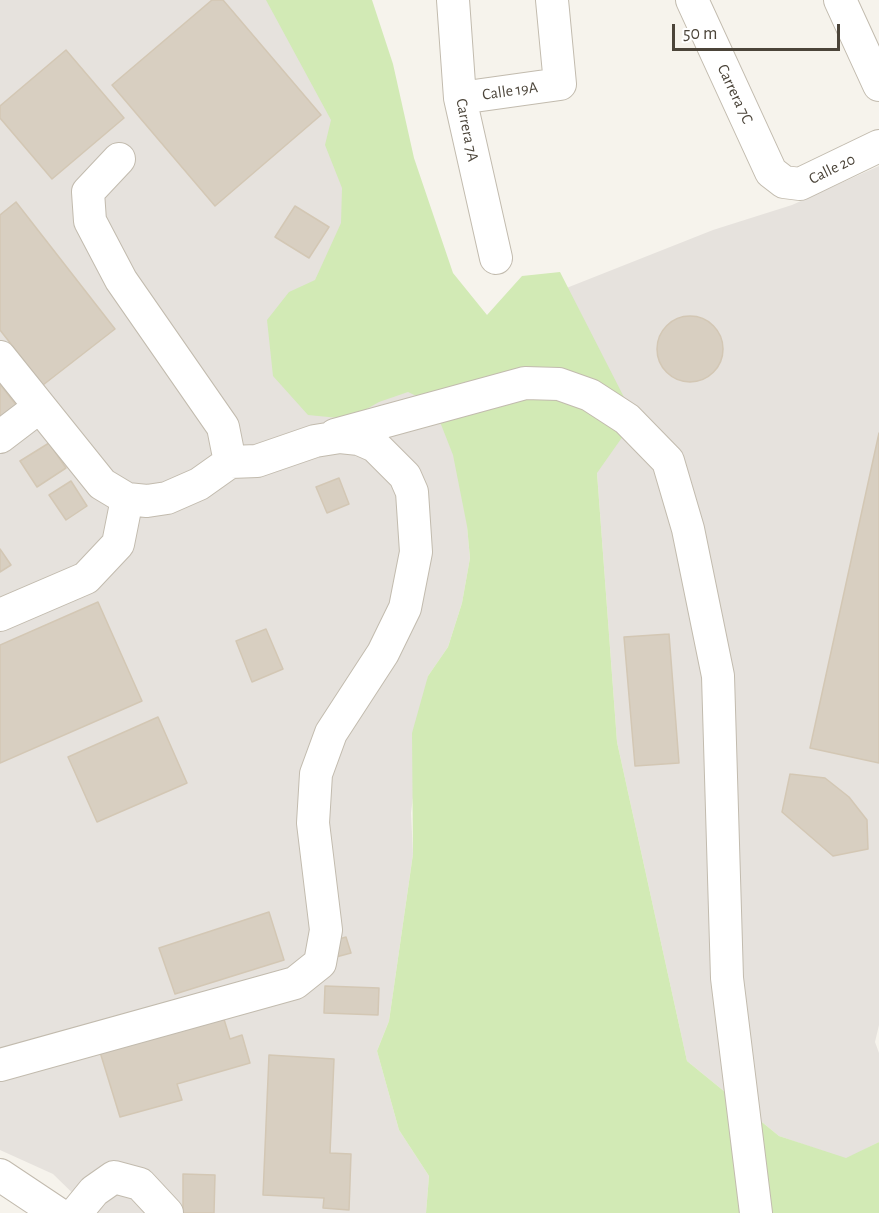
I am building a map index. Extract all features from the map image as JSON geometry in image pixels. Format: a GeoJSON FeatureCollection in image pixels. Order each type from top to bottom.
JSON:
{"type":"FeatureCollection","features":[{"type":"Feature","properties":{"kind":"street","name":"Carrera 7A"},"geometry":{"type":"LineString","coordinates":[[453,0],[460,98],[496,258]]}},
{"type":"Feature","properties":{"kind":"street","name":"Calle 19A"},"geometry":{"type":"LineString","coordinates":[[460,98],[560,84],[552,0]]}},
{"type":"Feature","properties":{"kind":"street","name":"Carrera 7C"},"geometry":{"type":"LineString","coordinates":[[692,0],[771,172],[784,183]]}},
{"type":"Feature","properties":{"kind":"street"},"geometry":{"type":"LineString","coordinates":[[840,0],[879,85]]}},
{"type":"Feature","properties":{"kind":"street","name":"Calle 20"},"geometry":{"type":"LineString","coordinates":[[784,183],[800,184],[879,146]]}},
{"type":"Feature","properties":{"kind":"street"},"geometry":{"type":"LineString","coordinates":[[119,159],[88,192],[90,221],[121,280],[223,427],[230,462]]}},
{"type":"Feature","properties":{"kind":"street"},"geometry":{"type":"LineString","coordinates":[[0,357],[38,408],[102,484],[127,500],[147,501],[167,498],[199,484],[230,462],[257,460],[408,412],[525,382],[559,384],[590,395],[627,418],[668,460],[688,529],[718,676],[728,978],[756,1213]]}},
{"type":"Feature","properties":{"kind":"street"},"geometry":{"type":"LineString","coordinates":[[0,437],[38,408]]}},
{"type":"Feature","properties":{"kind":"street"},"geometry":{"type":"LineString","coordinates":[[0,1065],[295,983],[320,963],[326,930],[313,823],[316,774],[331,733],[383,653],[405,608],[416,552],[412,492],[405,476],[392,460],[375,446],[359,439],[340,437],[315,441]]}},
{"type":"Feature","properties":{"kind":"street"},"geometry":{"type":"LineString","coordinates":[[0,615],[86,578],[118,544],[127,500]]}},
{"type":"Feature","properties":{"kind":"street"},"geometry":{"type":"LineString","coordinates":[[0,1175],[57,1213]]}},
{"type":"Feature","properties":{"kind":"street"},"geometry":{"type":"LineString","coordinates":[[76,1213],[94,1191],[114,1177],[140,1184],[167,1213]]}},
{"type":"Feature","properties":{"kind":"shaded area"},"geometry":{"type":"Polygon","coordinates":[[[0,0],[315,0],[473,325],[713,230],[792,205],[879,166],[879,1025],[875,1042],[879,1053],[879,1142],[846,1159],[779,1136],[687,1061],[617,742],[597,473],[467,526],[470,558],[462,603],[448,647],[428,676],[411,813],[413,854],[389,1021],[377,1051],[399,1130],[429,1176],[426,1213],[93,1213],[53,1174],[0,1150],[0,0]]]}},
{"type":"Feature","properties":{"kind":"green space"},"geometry":{"type":"Polygon","coordinates":[[[266,0],[372,0],[393,64],[414,158],[453,273],[487,315],[522,276],[560,272],[629,407],[635,419],[597,473],[617,742],[687,1061],[779,1136],[846,1158],[879,1142],[879,1213],[426,1213],[429,1176],[399,1130],[377,1051],[389,1021],[413,854],[412,733],[428,676],[448,647],[462,603],[470,558],[467,526],[453,455],[433,404],[408,392],[379,402],[349,419],[308,415],[273,376],[267,320],[289,292],[315,280],[341,223],[342,188],[325,145],[331,120],[266,0]]]}},
{"type":"Feature","properties":{"kind":"building"},"geometry":{"type":"Polygon","coordinates":[[[212,0],[223,0],[321,115],[215,206],[112,85],[212,0]]]}},
{"type":"Feature","properties":{"kind":"building"},"geometry":{"type":"Polygon","coordinates":[[[66,50],[124,118],[52,179],[0,118],[0,106],[66,50]]]}},
{"type":"Feature","properties":{"kind":"building"},"geometry":{"type":"Polygon","coordinates":[[[16,202],[115,329],[43,385],[0,330],[0,215],[16,202]]]}},
{"type":"Feature","properties":{"kind":"building"},"geometry":{"type":"Polygon","coordinates":[[[295,206],[329,227],[309,258],[275,237],[295,206]]]}},
{"type":"Feature","properties":{"kind":"building"},"geometry":{"type":"Polygon","coordinates":[[[690,316],[703,318],[713,326],[721,336],[723,349],[721,362],[713,372],[703,380],[690,382],[677,380],[667,372],[659,362],[657,349],[659,336],[667,326],[677,318],[690,316]]]}},
{"type":"Feature","properties":{"kind":"building"},"geometry":{"type":"Polygon","coordinates":[[[0,384],[20,410],[0,425],[0,384]]]}},
{"type":"Feature","properties":{"kind":"building"},"geometry":{"type":"Polygon","coordinates":[[[879,433],[879,763],[810,748],[879,433]]]}},
{"type":"Feature","properties":{"kind":"building"},"geometry":{"type":"Polygon","coordinates":[[[49,443],[66,468],[37,487],[20,461],[49,443]]]}},
{"type":"Feature","properties":{"kind":"building"},"geometry":{"type":"Polygon","coordinates":[[[339,478],[349,504],[327,513],[316,487],[339,478]]]}},
{"type":"Feature","properties":{"kind":"building"},"geometry":{"type":"Polygon","coordinates":[[[71,481],[87,506],[66,520],[49,495],[71,481]]]}},
{"type":"Feature","properties":{"kind":"building"},"geometry":{"type":"Polygon","coordinates":[[[0,549],[11,565],[0,572],[0,549]]]}},
{"type":"Feature","properties":{"kind":"building"},"geometry":{"type":"Polygon","coordinates":[[[98,602],[142,701],[0,763],[0,645],[98,602]]]}},
{"type":"Feature","properties":{"kind":"building"},"geometry":{"type":"Polygon","coordinates":[[[266,629],[283,669],[252,682],[236,641],[266,629]]]}},
{"type":"Feature","properties":{"kind":"building"},"geometry":{"type":"Polygon","coordinates":[[[669,634],[679,763],[635,766],[624,637],[669,634]]]}},
{"type":"Feature","properties":{"kind":"building"},"geometry":{"type":"Polygon","coordinates":[[[158,717],[187,783],[97,822],[68,757],[158,717]]]}},
{"type":"Feature","properties":{"kind":"building"},"geometry":{"type":"Polygon","coordinates":[[[790,774],[825,778],[849,797],[867,820],[868,849],[833,856],[782,812],[790,774]]]}},
{"type":"Feature","properties":{"kind":"building"},"geometry":{"type":"Polygon","coordinates":[[[269,912],[284,960],[175,994],[159,948],[269,912]]]}},
{"type":"Feature","properties":{"kind":"building"},"geometry":{"type":"Polygon","coordinates":[[[346,937],[351,953],[336,957],[332,941],[346,937]]]}},
{"type":"Feature","properties":{"kind":"building"},"geometry":{"type":"Polygon","coordinates":[[[325,986],[379,988],[378,1015],[324,1013],[325,986]]]}},
{"type":"Feature","properties":{"kind":"building"},"geometry":{"type":"Polygon","coordinates":[[[223,1016],[230,1039],[242,1035],[250,1063],[177,1084],[182,1100],[120,1117],[100,1052],[223,1016]]]}},
{"type":"Feature","properties":{"kind":"building"},"geometry":{"type":"Polygon","coordinates":[[[269,1055],[334,1059],[330,1153],[351,1154],[349,1210],[323,1208],[324,1198],[263,1195],[269,1055]]]}},
{"type":"Feature","properties":{"kind":"building"},"geometry":{"type":"Polygon","coordinates":[[[183,1174],[215,1175],[214,1213],[183,1213],[183,1174]]]}}]}
